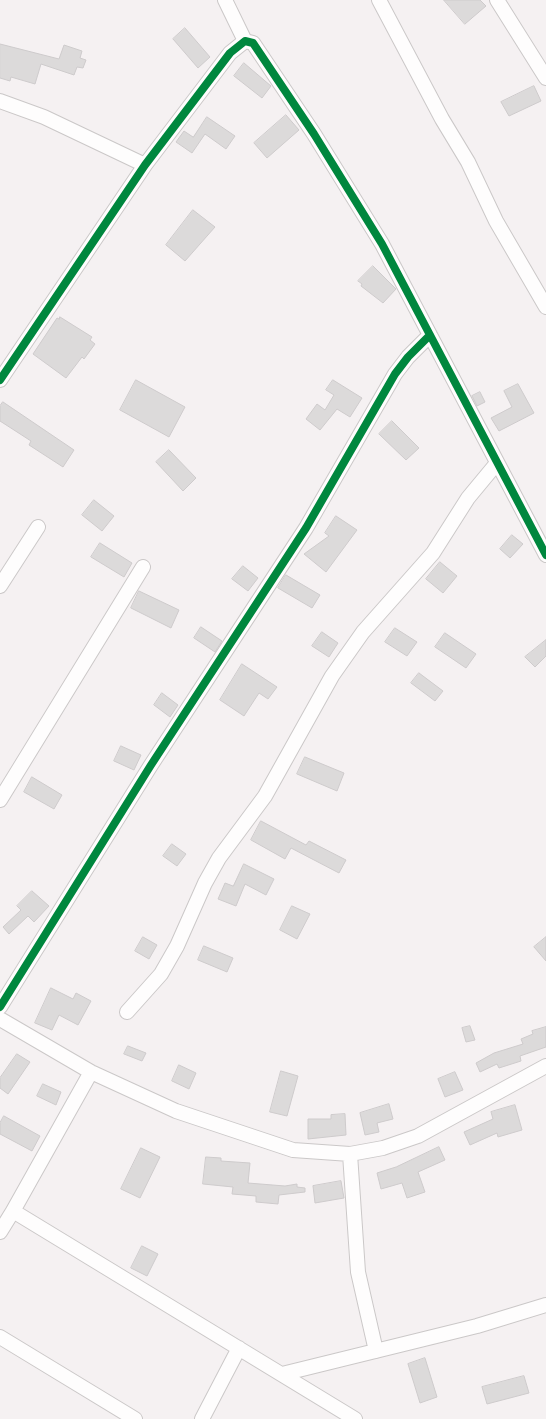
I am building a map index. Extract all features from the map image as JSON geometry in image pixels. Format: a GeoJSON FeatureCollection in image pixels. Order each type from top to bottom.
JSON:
{"type":"FeatureCollection","features":[{"type":"Feature","properties":{"kind":"street"},"geometry":{"type":"LineString","coordinates":[[225,0],[245,42]]}},
{"type":"Feature","properties":{"kind":"street"},"geometry":{"type":"LineString","coordinates":[[379,0],[442,119],[468,162],[496,221],[546,307]]}},
{"type":"Feature","properties":{"kind":"street"},"geometry":{"type":"LineString","coordinates":[[497,0],[546,78]]}},
{"type":"Feature","properties":{"kind":"street"},"geometry":{"type":"LineString","coordinates":[[0,380],[145,165],[217,68],[230,53],[245,42],[253,42],[259,48],[314,134],[382,244],[546,555]]}},
{"type":"Feature","properties":{"kind":"street"},"geometry":{"type":"LineString","coordinates":[[0,101],[44,116],[145,165]]}},
{"type":"Feature","properties":{"kind":"street"},"geometry":{"type":"LineString","coordinates":[[0,1007],[151,765],[219,664],[306,528],[395,374],[408,357],[430,335]]}},
{"type":"Feature","properties":{"kind":"street"},"geometry":{"type":"LineString","coordinates":[[126,1012],[162,974],[177,946],[205,883],[219,858],[265,796],[332,676],[363,632],[433,553],[468,498],[497,464]]}},
{"type":"Feature","properties":{"kind":"street"},"geometry":{"type":"LineString","coordinates":[[0,586],[38,528]]}},
{"type":"Feature","properties":{"kind":"street"},"geometry":{"type":"LineString","coordinates":[[0,800],[143,568]]}},
{"type":"Feature","properties":{"kind":"street"},"geometry":{"type":"LineString","coordinates":[[0,1019],[91,1072],[176,1110],[293,1150],[350,1154],[383,1148],[418,1136],[546,1066]]}},
{"type":"Feature","properties":{"kind":"street"},"geometry":{"type":"LineString","coordinates":[[0,1232],[91,1072]]}},
{"type":"Feature","properties":{"kind":"street"},"geometry":{"type":"LineString","coordinates":[[350,1154],[358,1272],[376,1351]]}},
{"type":"Feature","properties":{"kind":"street"},"geometry":{"type":"LineString","coordinates":[[13,1211],[355,1419]]}},
{"type":"Feature","properties":{"kind":"street"},"geometry":{"type":"LineString","coordinates":[[282,1374],[477,1326],[546,1305]]}},
{"type":"Feature","properties":{"kind":"street"},"geometry":{"type":"LineString","coordinates":[[0,1337],[135,1419]]}},
{"type":"Feature","properties":{"kind":"street"},"geometry":{"type":"LineString","coordinates":[[202,1419],[239,1348]]}},
{"type":"Feature","properties":{"kind":"building"},"geometry":{"type":"Polygon","coordinates":[[[444,0],[480,0],[486,6],[465,24],[444,0]]]}},
{"type":"Feature","properties":{"kind":"building"},"geometry":{"type":"Polygon","coordinates":[[[185,28],[210,57],[198,68],[173,39],[185,28]]]}},
{"type":"Feature","properties":{"kind":"building"},"geometry":{"type":"Polygon","coordinates":[[[0,44],[59,59],[64,45],[82,51],[80,58],[86,60],[83,68],[77,67],[74,75],[41,64],[35,84],[11,77],[10,81],[0,78],[0,44]]]}},
{"type":"Feature","properties":{"kind":"building"},"geometry":{"type":"Polygon","coordinates":[[[244,63],[271,86],[262,98],[234,76],[244,63]]]}},
{"type":"Feature","properties":{"kind":"building"},"geometry":{"type":"Polygon","coordinates":[[[534,86],[541,101],[509,116],[501,102],[534,86]]]}},
{"type":"Feature","properties":{"kind":"building"},"geometry":{"type":"Polygon","coordinates":[[[286,115],[299,130],[267,158],[254,143],[286,115]]]}},
{"type":"Feature","properties":{"kind":"building"},"geometry":{"type":"Polygon","coordinates":[[[207,117],[235,136],[226,149],[205,134],[192,153],[176,142],[184,131],[193,137],[207,117]]]}},
{"type":"Feature","properties":{"kind":"building"},"geometry":{"type":"Polygon","coordinates":[[[193,210],[215,227],[185,261],[166,245],[193,210]]]}},
{"type":"Feature","properties":{"kind":"building"},"geometry":{"type":"Polygon","coordinates":[[[373,266],[396,289],[383,303],[361,286],[362,284],[358,281],[373,266]]]}},
{"type":"Feature","properties":{"kind":"building"},"geometry":{"type":"Polygon","coordinates":[[[60,317],[92,337],[90,340],[95,344],[66,378],[33,354],[57,318],[59,319],[60,317]]]}},
{"type":"Feature","properties":{"kind":"building"},"geometry":{"type":"Polygon","coordinates":[[[136,380],[185,407],[169,437],[120,410],[136,380]]]}},
{"type":"Feature","properties":{"kind":"building"},"geometry":{"type":"Polygon","coordinates":[[[333,380],[362,398],[350,417],[337,409],[320,430],[306,419],[317,404],[325,410],[334,395],[326,390],[333,380]]]}},
{"type":"Feature","properties":{"kind":"building"},"geometry":{"type":"Polygon","coordinates":[[[518,384],[534,413],[499,431],[491,418],[512,407],[504,391],[518,384]]]}},
{"type":"Feature","properties":{"kind":"building"},"geometry":{"type":"Polygon","coordinates":[[[480,392],[485,402],[477,406],[472,396],[480,392]]]}},
{"type":"Feature","properties":{"kind":"building"},"geometry":{"type":"Polygon","coordinates":[[[3,402],[74,450],[63,467],[29,445],[31,441],[0,421],[0,406],[3,402]]]}},
{"type":"Feature","properties":{"kind":"building"},"geometry":{"type":"Polygon","coordinates":[[[392,421],[419,448],[406,460],[379,434],[392,421]]]}},
{"type":"Feature","properties":{"kind":"building"},"geometry":{"type":"Polygon","coordinates":[[[169,450],[196,478],[183,491],[156,462],[169,450]]]}},
{"type":"Feature","properties":{"kind":"building"},"geometry":{"type":"Polygon","coordinates":[[[94,500],[114,516],[102,531],[82,515],[94,500]]]}},
{"type":"Feature","properties":{"kind":"building"},"geometry":{"type":"Polygon","coordinates":[[[336,516],[357,530],[326,572],[304,554],[329,536],[325,533],[336,516]]]}},
{"type":"Feature","properties":{"kind":"building"},"geometry":{"type":"Polygon","coordinates":[[[512,535],[523,544],[510,558],[500,549],[512,535]]]}},
{"type":"Feature","properties":{"kind":"building"},"geometry":{"type":"Polygon","coordinates":[[[100,543],[132,563],[124,577],[91,557],[100,543]]]}},
{"type":"Feature","properties":{"kind":"building"},"geometry":{"type":"Polygon","coordinates":[[[440,562],[457,576],[443,593],[426,579],[440,562]]]}},
{"type":"Feature","properties":{"kind":"building"},"geometry":{"type":"Polygon","coordinates":[[[243,566],[258,578],[248,591],[232,579],[243,566]]]}},
{"type":"Feature","properties":{"kind":"building"},"geometry":{"type":"Polygon","coordinates":[[[286,575],[320,595],[312,608],[278,588],[286,575]]]}},
{"type":"Feature","properties":{"kind":"building"},"geometry":{"type":"Polygon","coordinates":[[[139,591],[179,610],[171,628],[131,608],[139,591]]]}},
{"type":"Feature","properties":{"kind":"building"},"geometry":{"type":"Polygon","coordinates":[[[201,627],[222,641],[215,652],[194,638],[201,627]]]}},
{"type":"Feature","properties":{"kind":"building"},"geometry":{"type":"Polygon","coordinates":[[[395,628],[417,642],[407,656],[385,642],[395,628]]]}},
{"type":"Feature","properties":{"kind":"building"},"geometry":{"type":"Polygon","coordinates":[[[322,632],[338,643],[329,657],[312,646],[322,632]]]}},
{"type":"Feature","properties":{"kind":"building"},"geometry":{"type":"Polygon","coordinates":[[[445,633],[476,654],[466,668],[435,647],[445,633]]]}},
{"type":"Feature","properties":{"kind":"building"},"geometry":{"type":"Polygon","coordinates":[[[546,640],[546,656],[535,667],[525,657],[546,640]]]}},
{"type":"Feature","properties":{"kind":"building"},"geometry":{"type":"Polygon","coordinates":[[[242,664],[277,687],[268,699],[259,693],[244,716],[220,700],[242,664]]]}},
{"type":"Feature","properties":{"kind":"building"},"geometry":{"type":"Polygon","coordinates":[[[419,673],[443,691],[435,701],[411,683],[419,673]]]}},
{"type":"Feature","properties":{"kind":"building"},"geometry":{"type":"Polygon","coordinates":[[[162,693],[178,705],[170,717],[154,705],[162,693]]]}},
{"type":"Feature","properties":{"kind":"building"},"geometry":{"type":"Polygon","coordinates":[[[121,746],[141,755],[134,770],[114,761],[121,746]]]}},
{"type":"Feature","properties":{"kind":"building"},"geometry":{"type":"Polygon","coordinates":[[[305,757],[344,773],[337,791],[297,774],[305,757]]]}},
{"type":"Feature","properties":{"kind":"building"},"geometry":{"type":"Polygon","coordinates":[[[32,777],[62,795],[54,809],[24,792],[32,777]]]}},
{"type":"Feature","properties":{"kind":"building"},"geometry":{"type":"Polygon","coordinates":[[[261,821],[306,845],[309,841],[346,860],[339,873],[291,848],[285,859],[251,840],[261,821]]]}},
{"type":"Feature","properties":{"kind":"building"},"geometry":{"type":"Polygon","coordinates":[[[172,844],[186,854],[177,866],[163,856],[172,844]]]}},
{"type":"Feature","properties":{"kind":"building"},"geometry":{"type":"Polygon","coordinates":[[[244,864],[274,879],[266,895],[245,884],[236,906],[218,899],[225,883],[233,886],[244,864]]]}},
{"type":"Feature","properties":{"kind":"building"},"geometry":{"type":"Polygon","coordinates":[[[32,891],[49,906],[34,922],[28,916],[9,934],[3,927],[21,910],[17,906],[32,891]]]}},
{"type":"Feature","properties":{"kind":"building"},"geometry":{"type":"Polygon","coordinates":[[[292,906],[310,914],[297,939],[280,930],[292,906]]]}},
{"type":"Feature","properties":{"kind":"building"},"geometry":{"type":"Polygon","coordinates":[[[143,937],[157,945],[149,959],[135,951],[143,937]]]}},
{"type":"Feature","properties":{"kind":"building"},"geometry":{"type":"Polygon","coordinates":[[[546,937],[546,961],[534,947],[546,937]]]}},
{"type":"Feature","properties":{"kind":"building"},"geometry":{"type":"Polygon","coordinates":[[[204,946],[233,958],[227,972],[198,960],[204,946]]]}},
{"type":"Feature","properties":{"kind":"building"},"geometry":{"type":"Polygon","coordinates":[[[51,988],[73,999],[76,993],[91,1001],[78,1025],[59,1015],[52,1030],[35,1023],[51,988]]]}},
{"type":"Feature","properties":{"kind":"building"},"geometry":{"type":"Polygon","coordinates":[[[470,1026],[475,1040],[466,1042],[462,1028],[470,1026]]]}},
{"type":"Feature","properties":{"kind":"building"},"geometry":{"type":"Polygon","coordinates":[[[546,1027],[546,1047],[520,1056],[521,1061],[499,1068],[497,1064],[480,1072],[476,1063],[494,1053],[523,1044],[521,1039],[533,1034],[532,1031],[546,1027]]]}},
{"type":"Feature","properties":{"kind":"building"},"geometry":{"type":"Polygon","coordinates":[[[128,1046],[146,1053],[142,1061],[124,1054],[128,1046]]]}},
{"type":"Feature","properties":{"kind":"building"},"geometry":{"type":"Polygon","coordinates":[[[17,1054],[30,1062],[8,1094],[0,1088],[0,1078],[17,1054]]]}},
{"type":"Feature","properties":{"kind":"building"},"geometry":{"type":"Polygon","coordinates":[[[179,1065],[196,1073],[189,1089],[172,1081],[179,1065]]]}},
{"type":"Feature","properties":{"kind":"building"},"geometry":{"type":"Polygon","coordinates":[[[281,1071],[298,1076],[287,1116],[270,1112],[281,1071]]]}},
{"type":"Feature","properties":{"kind":"building"},"geometry":{"type":"Polygon","coordinates":[[[455,1072],[463,1090],[445,1097],[438,1079],[455,1072]]]}},
{"type":"Feature","properties":{"kind":"building"},"geometry":{"type":"Polygon","coordinates":[[[43,1084],[61,1092],[56,1105],[37,1096],[43,1084]]]}},
{"type":"Feature","properties":{"kind":"building"},"geometry":{"type":"Polygon","coordinates":[[[389,1104],[393,1119],[377,1123],[379,1132],[365,1135],[360,1113],[389,1104]]]}},
{"type":"Feature","properties":{"kind":"building"},"geometry":{"type":"Polygon","coordinates":[[[515,1105],[522,1130],[498,1137],[497,1133],[470,1145],[464,1132],[493,1119],[491,1112],[515,1105]]]}},
{"type":"Feature","properties":{"kind":"building"},"geometry":{"type":"Polygon","coordinates":[[[345,1114],[346,1135],[308,1139],[308,1119],[331,1119],[331,1115],[345,1114]]]}},
{"type":"Feature","properties":{"kind":"building"},"geometry":{"type":"Polygon","coordinates":[[[4,1116],[40,1136],[32,1151],[0,1134],[0,1123],[4,1116]]]}},
{"type":"Feature","properties":{"kind":"building"},"geometry":{"type":"Polygon","coordinates":[[[439,1147],[445,1160],[418,1172],[425,1192],[407,1198],[402,1183],[381,1189],[377,1173],[396,1167],[439,1147]]]}},
{"type":"Feature","properties":{"kind":"building"},"geometry":{"type":"Polygon","coordinates":[[[141,1148],[160,1157],[140,1198],[121,1189],[141,1148]]]}},
{"type":"Feature","properties":{"kind":"building"},"geometry":{"type":"Polygon","coordinates":[[[206,1157],[221,1158],[221,1161],[250,1163],[248,1183],[285,1186],[297,1184],[297,1187],[305,1188],[305,1192],[279,1195],[278,1204],[256,1202],[256,1196],[232,1194],[233,1187],[203,1184],[206,1157]]]}},
{"type":"Feature","properties":{"kind":"building"},"geometry":{"type":"Polygon","coordinates":[[[341,1181],[344,1198],[315,1203],[313,1186],[341,1181]]]}},
{"type":"Feature","properties":{"kind":"building"},"geometry":{"type":"Polygon","coordinates":[[[142,1246],[158,1254],[147,1276],[131,1268],[142,1246]]]}},
{"type":"Feature","properties":{"kind":"building"},"geometry":{"type":"Polygon","coordinates":[[[425,1358],[437,1397],[420,1403],[408,1364],[425,1358]]]}},
{"type":"Feature","properties":{"kind":"building"},"geometry":{"type":"Polygon","coordinates":[[[524,1376],[529,1393],[487,1404],[482,1387],[524,1376]]]}},
{"type":"Feature","properties":{"kind":"cycle path"},"geometry":{"type":"LineString","coordinates":[[0,380],[145,165],[230,53],[245,41],[253,43],[314,134],[382,244],[546,555]]}},
{"type":"Feature","properties":{"kind":"cycle path"},"geometry":{"type":"LineString","coordinates":[[0,1007],[151,765],[306,528],[395,374],[408,357],[430,335]]}}]}
